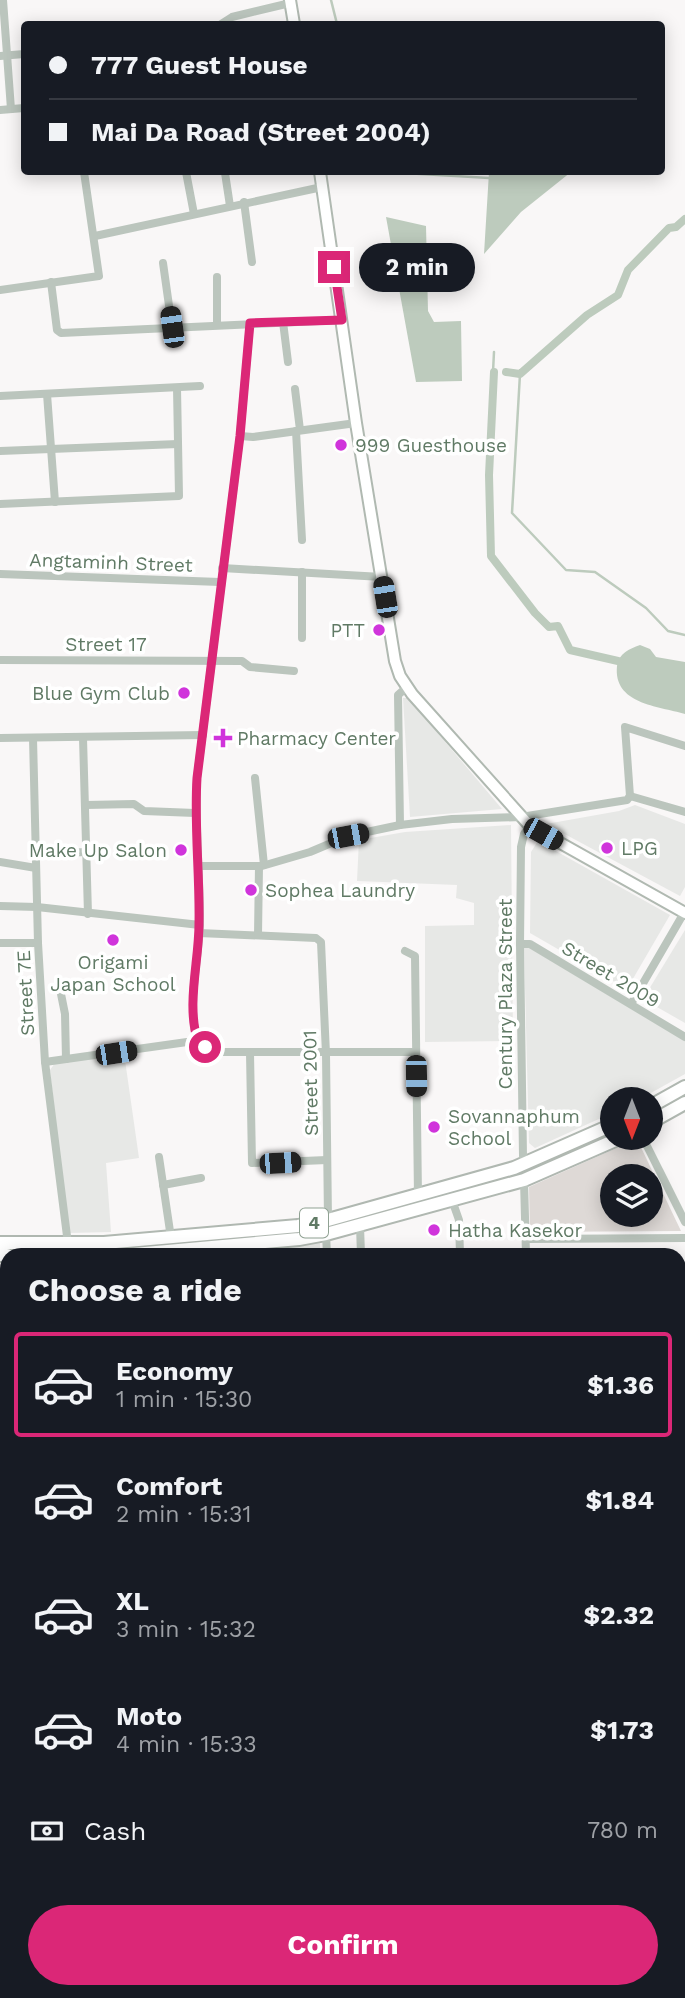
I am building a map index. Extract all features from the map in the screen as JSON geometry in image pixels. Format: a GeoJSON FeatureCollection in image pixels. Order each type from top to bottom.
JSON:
{"type":"FeatureCollection","features":[{"type":"Feature","properties":{"kind":"highway"},"geometry":{"type":"LineString","coordinates":[[663,1099],[685,1087]]}},
{"type":"Feature","properties":{"kind":"highway"},"geometry":{"type":"LineString","coordinates":[[663,1115],[685,1103]]}},
{"type":"Feature","properties":{"kind":"highway","name":"4"},"geometry":{"type":"LineString","coordinates":[[134,1248],[172,1238],[298,1226],[328,1220],[526,1164],[600,1130]]}},
{"type":"Feature","properties":{"kind":"highway","name":"4"},"geometry":{"type":"LineString","coordinates":[[211,1248],[299,1239],[360,1226],[524,1180],[600,1147]]}},
{"type":"Feature","properties":{"kind":"highway","name":"4"},"geometry":{"type":"LineString","coordinates":[[0,1242],[107,1248]]}},
{"type":"Feature","properties":{"kind":"main road"},"geometry":{"type":"LineString","coordinates":[[290,2],[293,21]]}},
{"type":"Feature","properties":{"kind":"main road"},"geometry":{"type":"LineString","coordinates":[[320,175],[356,423],[395,661],[407,687],[530,826],[685,912]]}},
{"type":"Feature","properties":{"kind":"street"},"geometry":{"type":"LineString","coordinates":[[3,0],[4,56],[11,109]]}},
{"type":"Feature","properties":{"kind":"street"},"geometry":{"type":"LineString","coordinates":[[226,21],[290,2]]}},
{"type":"Feature","properties":{"kind":"street"},"geometry":{"type":"LineString","coordinates":[[0,110],[21,108]]}},
{"type":"Feature","properties":{"kind":"street"},"geometry":{"type":"LineString","coordinates":[[0,290],[99,276],[85,175]]}},
{"type":"Feature","properties":{"kind":"street"},"geometry":{"type":"LineString","coordinates":[[188,175],[194,214]]}},
{"type":"Feature","properties":{"kind":"street"},"geometry":{"type":"LineString","coordinates":[[225,175],[230,206]]}},
{"type":"Feature","properties":{"kind":"street"},"geometry":{"type":"LineString","coordinates":[[95,236],[322,187]]}},
{"type":"Feature","properties":{"kind":"street"},"geometry":{"type":"LineString","coordinates":[[244,202],[252,262]]}},
{"type":"Feature","properties":{"kind":"street"},"geometry":{"type":"LineString","coordinates":[[163,263],[172,327]]}},
{"type":"Feature","properties":{"kind":"street"},"geometry":{"type":"LineString","coordinates":[[217,276],[217,325]]}},
{"type":"Feature","properties":{"kind":"street"},"geometry":{"type":"LineString","coordinates":[[51,282],[57,330],[61,332],[342,320]]}},
{"type":"Feature","properties":{"kind":"street"},"geometry":{"type":"LineString","coordinates":[[283,322],[288,362]]}},
{"type":"Feature","properties":{"kind":"street"},"geometry":{"type":"LineString","coordinates":[[198,1042],[195,1033],[194,996],[199,929],[199,866],[195,813],[220,582],[240,436],[250,323]]}},
{"type":"Feature","properties":{"kind":"street"},"geometry":{"type":"LineString","coordinates":[[0,396],[200,386]]}},
{"type":"Feature","properties":{"kind":"street"},"geometry":{"type":"LineString","coordinates":[[0,504],[179,496],[177,388]]}},
{"type":"Feature","properties":{"kind":"street"},"geometry":{"type":"LineString","coordinates":[[295,389],[302,540]]}},
{"type":"Feature","properties":{"kind":"street"},"geometry":{"type":"LineString","coordinates":[[47,394],[55,502]]}},
{"type":"Feature","properties":{"kind":"street"},"geometry":{"type":"LineString","coordinates":[[240,436],[253,437],[356,423]]}},
{"type":"Feature","properties":{"kind":"street"},"geometry":{"type":"LineString","coordinates":[[0,451],[178,444]]}},
{"type":"Feature","properties":{"kind":"street"},"geometry":{"type":"LineString","coordinates":[[222,568],[382,577]]}},
{"type":"Feature","properties":{"kind":"street"},"geometry":{"type":"LineString","coordinates":[[302,572],[302,638]]}},
{"type":"Feature","properties":{"kind":"street","name":"Angtaminh Street"},"geometry":{"type":"LineString","coordinates":[[0,574],[220,582]]}},
{"type":"Feature","properties":{"kind":"street","name":"Street 17"},"geometry":{"type":"LineString","coordinates":[[0,660],[242,661],[250,667],[294,671]]}},
{"type":"Feature","properties":{"kind":"street"},"geometry":{"type":"LineString","coordinates":[[400,825],[398,695],[407,687]]}},
{"type":"Feature","properties":{"kind":"street"},"geometry":{"type":"LineString","coordinates":[[199,866],[261,865],[310,852],[348,836],[400,825],[452,819],[521,817],[627,800],[630,796],[625,727],[685,746]]}},
{"type":"Feature","properties":{"kind":"street"},"geometry":{"type":"LineString","coordinates":[[0,738],[203,735]]}},
{"type":"Feature","properties":{"kind":"street"},"geometry":{"type":"LineString","coordinates":[[83,737],[88,914]]}},
{"type":"Feature","properties":{"kind":"street","name":"Street 7E"},"geometry":{"type":"LineString","coordinates":[[33,738],[38,943],[45,1062],[68,1244]]}},
{"type":"Feature","properties":{"kind":"street"},"geometry":{"type":"LineString","coordinates":[[0,906],[37,907],[258,935],[261,865],[255,778]]}},
{"type":"Feature","properties":{"kind":"street"},"geometry":{"type":"LineString","coordinates":[[630,796],[685,812]]}},
{"type":"Feature","properties":{"kind":"street"},"geometry":{"type":"LineString","coordinates":[[86,805],[134,804],[144,811],[195,813]]}},
{"type":"Feature","properties":{"kind":"street","name":"Century Plaza Street"},"geometry":{"type":"LineString","coordinates":[[526,1164],[523,1156],[521,847],[524,834],[530,826]]}},
{"type":"Feature","properties":{"kind":"street"},"geometry":{"type":"LineString","coordinates":[[35,854],[87,852]]}},
{"type":"Feature","properties":{"kind":"street"},"geometry":{"type":"LineString","coordinates":[[0,862],[36,868]]}},
{"type":"Feature","properties":{"kind":"street"},"geometry":{"type":"LineString","coordinates":[[631,1004],[685,912]]}},
{"type":"Feature","properties":{"kind":"street","name":"Street 2001"},"geometry":{"type":"LineString","coordinates":[[258,935],[316,938],[322,945],[328,1220]]}},
{"type":"Feature","properties":{"kind":"street"},"geometry":{"type":"LineString","coordinates":[[0,943],[38,943]]}},
{"type":"Feature","properties":{"kind":"street","name":"Street 2009"},"geometry":{"type":"LineString","coordinates":[[520,944],[530,944],[685,1037]]}},
{"type":"Feature","properties":{"kind":"street"},"geometry":{"type":"LineString","coordinates":[[405,951],[415,956],[418,1196]]}},
{"type":"Feature","properties":{"kind":"street"},"geometry":{"type":"LineString","coordinates":[[60,989],[65,1014],[66,1059]]}},
{"type":"Feature","properties":{"kind":"street"},"geometry":{"type":"LineString","coordinates":[[45,1062],[198,1042],[216,1052],[416,1052]]}},
{"type":"Feature","properties":{"kind":"street"},"geometry":{"type":"LineString","coordinates":[[250,1053],[252,1163],[327,1160]]}},
{"type":"Feature","properties":{"kind":"street"},"geometry":{"type":"LineString","coordinates":[[649,1150],[685,1223]]}},
{"type":"Feature","properties":{"kind":"street"},"geometry":{"type":"LineString","coordinates":[[159,1157],[172,1238]]}},
{"type":"Feature","properties":{"kind":"street"},"geometry":{"type":"LineString","coordinates":[[163,1185],[201,1178]]}},
{"type":"Feature","properties":{"kind":"street"},"geometry":{"type":"LineString","coordinates":[[524,1180],[526,1248]]}},
{"type":"Feature","properties":{"kind":"street"},"geometry":{"type":"LineString","coordinates":[[452,1200],[459,1220],[460,1248]]}},
{"type":"Feature","properties":{"kind":"street"},"geometry":{"type":"LineString","coordinates":[[360,1226],[361,1248]]}},
{"type":"Feature","properties":{"kind":"street"},"geometry":{"type":"LineString","coordinates":[[326,1234],[327,1248]]}},
{"type":"Feature","properties":{"kind":"street"},"geometry":{"type":"LineString","coordinates":[[526,1239],[685,1238]]}},
{"type":"Feature","properties":{"kind":"shaded area"},"geometry":{"type":"Polygon","coordinates":[[[489,175],[567,175],[521,212],[484,254],[489,175]]]}},
{"type":"Feature","properties":{"kind":"shaded area"},"geometry":{"type":"Polygon","coordinates":[[[386,217],[426,226],[428,311],[434,322],[461,321],[462,381],[416,382],[386,217]]]}},
{"type":"Feature","properties":{"kind":"shaded area"},"geometry":{"type":"Polygon","coordinates":[[[640,645],[650,649],[656,657],[685,662],[685,714],[639,701],[622,688],[618,679],[618,662],[625,652],[640,645]]]}},
{"type":"Feature","properties":{"kind":"shaded area"},"geometry":{"type":"Polygon","coordinates":[[[403,698],[408,698],[502,809],[410,817],[403,698]]]}},
{"type":"Feature","properties":{"kind":"shaded area"},"geometry":{"type":"Polygon","coordinates":[[[635,805],[685,824],[685,887],[680,896],[546,824],[619,811],[635,805]]]}},
{"type":"Feature","properties":{"kind":"shaded area"},"geometry":{"type":"Polygon","coordinates":[[[511,825],[513,1041],[425,1042],[425,926],[474,925],[474,903],[456,898],[457,885],[357,881],[359,840],[405,832],[511,825]]]}},
{"type":"Feature","properties":{"kind":"shaded area"},"geometry":{"type":"Polygon","coordinates":[[[538,841],[670,915],[627,989],[530,933],[531,852],[538,841]]]}},
{"type":"Feature","properties":{"kind":"shaded area"},"geometry":{"type":"Polygon","coordinates":[[[685,930],[685,1023],[643,999],[685,930]]]}},
{"type":"Feature","properties":{"kind":"shaded area"},"geometry":{"type":"Polygon","coordinates":[[[528,947],[685,1041],[685,1074],[662,1087],[600,1087],[600,1118],[535,1148],[529,1143],[524,948],[528,947]]]}},
{"type":"Feature","properties":{"kind":"shaded area"},"geometry":{"type":"Polygon","coordinates":[[[124,1053],[139,1158],[106,1163],[111,1232],[68,1233],[50,1070],[55,1063],[124,1053]]]}},
{"type":"Feature","properties":{"kind":"shaded area"},"geometry":{"type":"Polygon","coordinates":[[[612,1150],[642,1150],[649,1164],[600,1164],[600,1227],[663,1227],[663,1193],[681,1231],[530,1232],[529,1187],[612,1150]]]}},
{"type":"Feature","properties":{"kind":"shaded area"},"geometry":{"type":"Polygon","coordinates":[[[320,1241],[320,1248],[264,1247],[320,1241]]]}},
{"type":"Feature","properties":{"kind":"waterway"},"geometry":{"type":"LineString","coordinates":[[331,0],[336,21]]}},
{"type":"Feature","properties":{"kind":"waterway"},"geometry":{"type":"LineString","coordinates":[[438,175],[489,178]]}},
{"type":"Feature","properties":{"kind":"waterway"},"geometry":{"type":"LineString","coordinates":[[506,372],[520,374],[587,315],[618,295],[628,270],[669,228],[676,227],[685,219]]}},
{"type":"Feature","properties":{"kind":"waterway"},"geometry":{"type":"LineString","coordinates":[[493,372],[494,352]]}},
{"type":"Feature","properties":{"kind":"waterway"},"geometry":{"type":"LineString","coordinates":[[494,372],[489,475],[491,556],[535,613],[549,627],[558,626],[570,650],[618,661]]}},
{"type":"Feature","properties":{"kind":"waterway"},"geometry":{"type":"LineString","coordinates":[[520,374],[512,513],[566,570],[595,572],[646,608],[668,631],[685,635]]}},
{"type":"Feature","properties":{"kind":"place","name":"999 Guesthouse"},"geometry":{"type":"Point","coordinates":[341,445]}},
{"type":"Feature","properties":{"kind":"place","name":"PTT"},"geometry":{"type":"Point","coordinates":[379,630]}},
{"type":"Feature","properties":{"kind":"place","name":"Blue Gym Club"},"geometry":{"type":"Point","coordinates":[184,693]}},
{"type":"Feature","properties":{"kind":"place","name":"Pharmacy Center"},"geometry":{"type":"Point","coordinates":[223,738]}},
{"type":"Feature","properties":{"kind":"place","name":"LPG"},"geometry":{"type":"Point","coordinates":[607,848]}},
{"type":"Feature","properties":{"kind":"place","name":"Make Up Salon"},"geometry":{"type":"Point","coordinates":[181,850]}},
{"type":"Feature","properties":{"kind":"place","name":"Sophea Laundry"},"geometry":{"type":"Point","coordinates":[251,890]}},
{"type":"Feature","properties":{"kind":"place","name":"Origami Japan School"},"geometry":{"type":"Point","coordinates":[113,940]}},
{"type":"Feature","properties":{"kind":"place","name":"Sovannaphum School"},"geometry":{"type":"Point","coordinates":[434,1127]}},
{"type":"Feature","properties":{"kind":"place","name":"Hatha Kasekor"},"geometry":{"type":"Point","coordinates":[434,1230]}},
{"type":"Feature","properties":{"kind":"route"},"geometry":{"type":"LineString","coordinates":[[205,1047],[198,1042],[194,1014],[200,925],[195,813],[197,778],[240,436],[250,323],[342,320],[334,267]]}}]}
